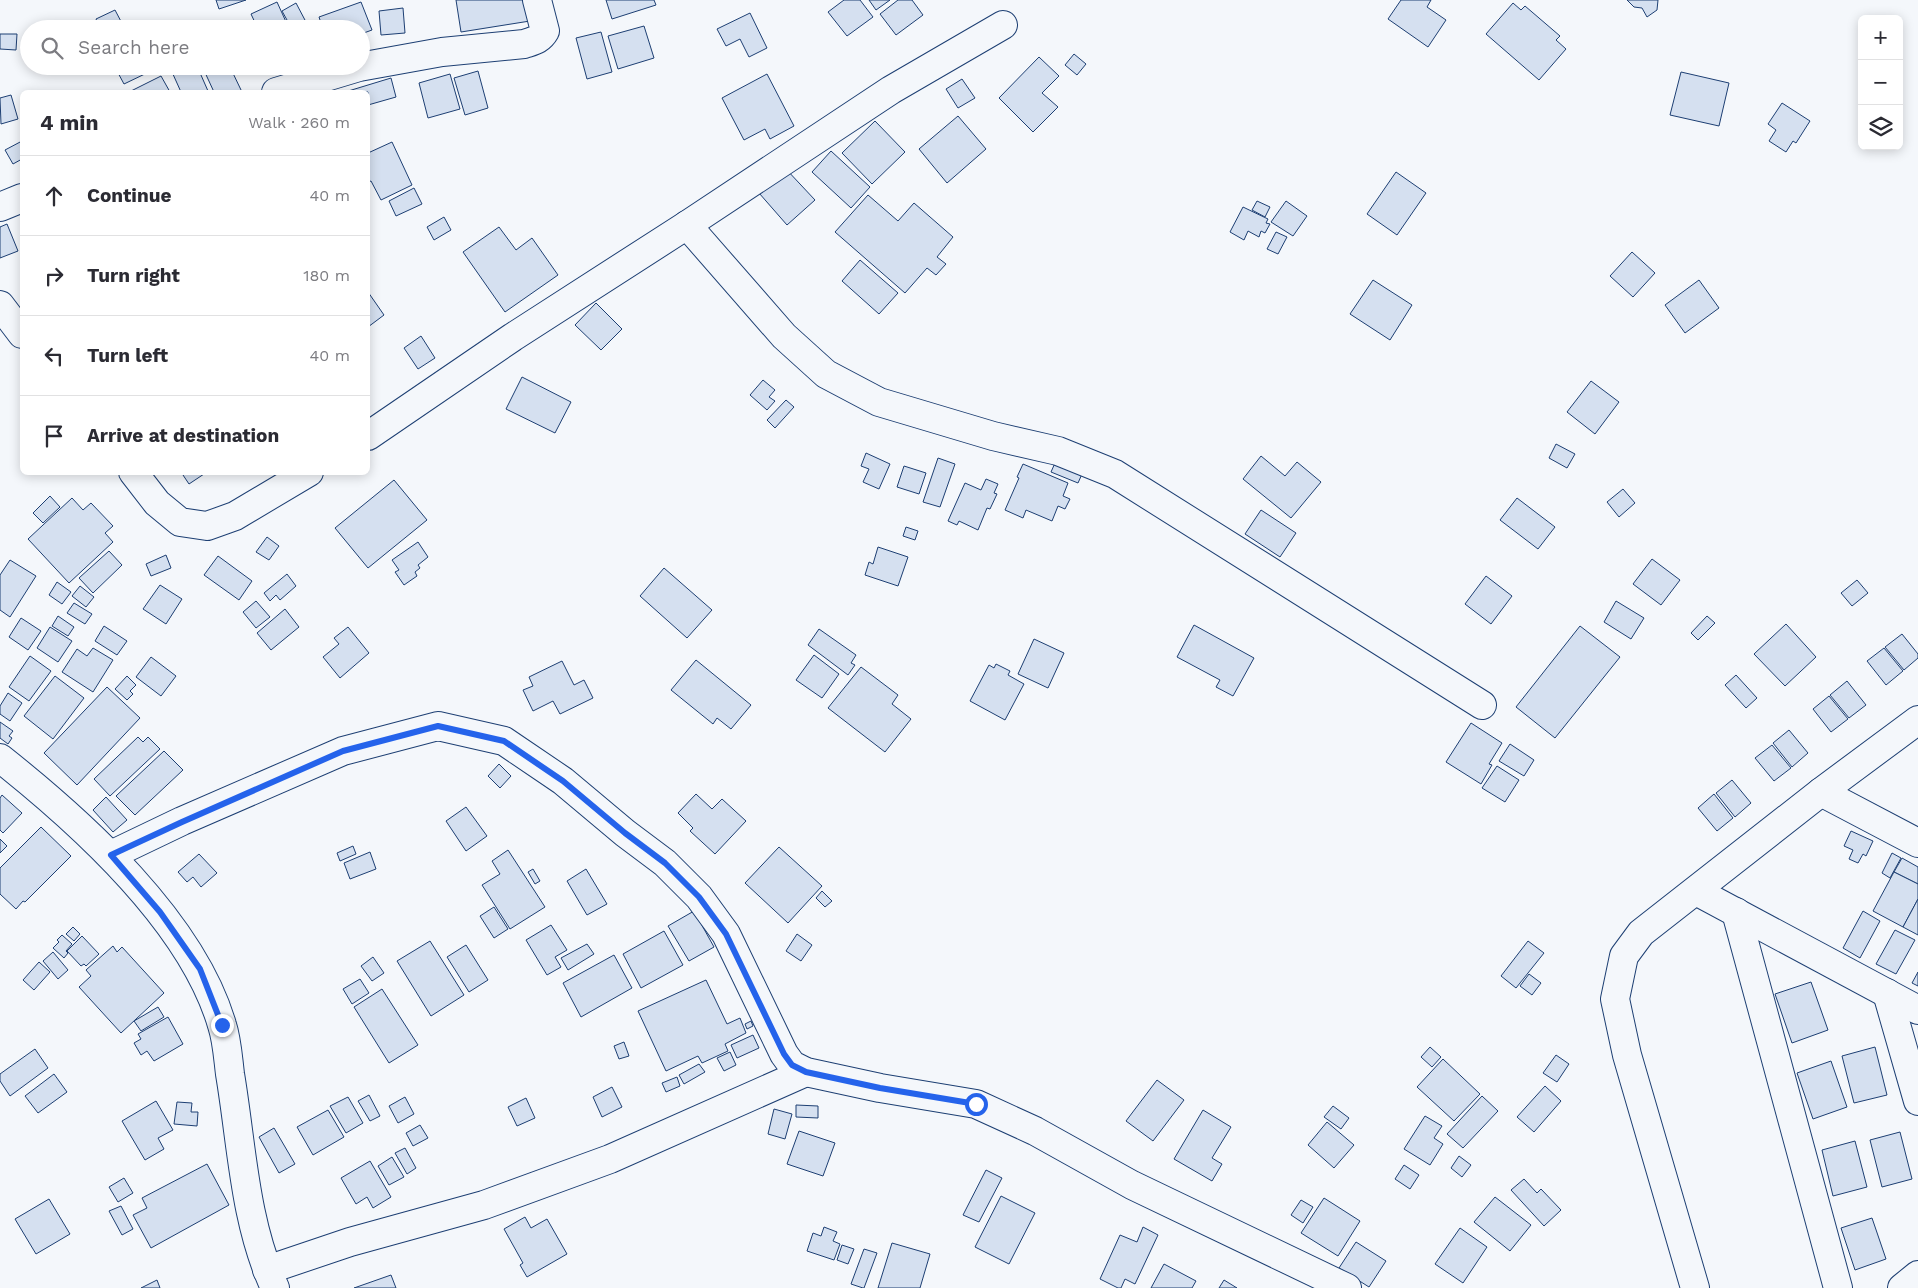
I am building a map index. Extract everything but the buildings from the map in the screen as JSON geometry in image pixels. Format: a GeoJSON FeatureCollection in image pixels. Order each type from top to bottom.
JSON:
{"type":"FeatureCollection","features":[{"type":"Feature","properties":{"kind":"street"},"geometry":{"type":"LineString","coordinates":[[370,65],[442,52],[524,44],[535,41],[542,36],[544,31],[537,0]]}},
{"type":"Feature","properties":{"kind":"street"},"geometry":{"type":"LineString","coordinates":[[370,435],[513,337],[891,90],[1003,25]]}},
{"type":"Feature","properties":{"kind":"street"},"geometry":{"type":"LineString","coordinates":[[283,90],[332,75]]}},
{"type":"Feature","properties":{"kind":"street"},"geometry":{"type":"LineString","coordinates":[[0,207],[20,199]]}},
{"type":"Feature","properties":{"kind":"street"},"geometry":{"type":"LineString","coordinates":[[687,225],[784,336],[826,374],[879,402],[993,436],[1058,451],[1115,474],[1482,705]]}},
{"type":"Feature","properties":{"kind":"street"},"geometry":{"type":"LineString","coordinates":[[0,305],[20,331]]}},
{"type":"Feature","properties":{"kind":"street"},"geometry":{"type":"LineString","coordinates":[[135,475],[157,503],[180,522],[207,526],[235,516],[304,475]]}},
{"type":"Feature","properties":{"kind":"street"},"geometry":{"type":"LineString","coordinates":[[1695,1288],[1627,1055],[1615,999],[1624,956],[1641,933],[1821,792],[1918,720]]}},
{"type":"Feature","properties":{"kind":"street"},"geometry":{"type":"LineString","coordinates":[[111,855],[343,751],[438,726],[504,741],[563,781],[625,833],[665,863],[699,897],[726,934],[784,1054],[792,1065],[806,1072],[880,1088],[976,1104],[1035,1131],[1132,1185],[1347,1288]]}},
{"type":"Feature","properties":{"kind":"street"},"geometry":{"type":"LineString","coordinates":[[0,758],[40,789],[111,855],[160,912],[200,969],[222,1025],[236,1111],[245,1188],[271,1279],[350,1242],[484,1205],[592,1166],[806,1072]]}},
{"type":"Feature","properties":{"kind":"street"},"geometry":{"type":"LineString","coordinates":[[1821,792],[1918,843]]}},
{"type":"Feature","properties":{"kind":"street"},"geometry":{"type":"LineString","coordinates":[[1696,891],[1918,1010]]}},
{"type":"Feature","properties":{"kind":"street"},"geometry":{"type":"LineString","coordinates":[[1736,912],[1838,1288]]}},
{"type":"Feature","properties":{"kind":"street"},"geometry":{"type":"LineString","coordinates":[[1887,993],[1918,1101]]}},
{"type":"Feature","properties":{"kind":"street"},"geometry":{"type":"LineString","coordinates":[[1902,1288],[1918,1275]]}},
{"type":"Feature","properties":{"kind":"route"},"geometry":{"type":"LineString","coordinates":[[222,1025],[200,969],[160,912],[111,855],[343,751],[438,726],[504,741],[563,781],[625,833],[665,863],[699,897],[726,934],[784,1054],[792,1065],[806,1072],[880,1088],[976,1104]]}}]}
